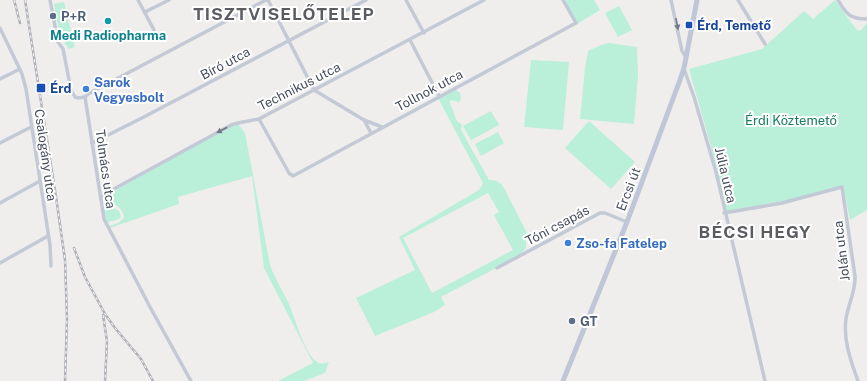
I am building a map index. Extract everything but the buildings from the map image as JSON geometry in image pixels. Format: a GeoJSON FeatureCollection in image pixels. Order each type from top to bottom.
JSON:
{"type":"FeatureCollection","features":[{"type":"Feature","properties":{"kind":"main road","name":"Ercsi út"},"geometry":{"type":"LineString","coordinates":[[563,381],[665,123],[684,68],[697,0]]}},
{"type":"Feature","properties":{"kind":"street"},"geometry":{"type":"LineString","coordinates":[[50,0],[58,42],[63,49],[71,90],[75,97],[85,97],[88,94],[267,0],[314,90],[364,120],[382,127]]}},
{"type":"Feature","properties":{"kind":"street"},"geometry":{"type":"LineString","coordinates":[[138,0],[154,30]]}},
{"type":"Feature","properties":{"kind":"street"},"geometry":{"type":"LineString","coordinates":[[144,12],[169,0]]}},
{"type":"Feature","properties":{"kind":"street","name":"Bíró utca"},"geometry":{"type":"LineString","coordinates":[[92,143],[366,0]]}},
{"type":"Feature","properties":{"kind":"street"},"geometry":{"type":"LineString","coordinates":[[406,0],[424,33]]}},
{"type":"Feature","properties":{"kind":"street","name":"Technikus utca"},"geometry":{"type":"LineString","coordinates":[[101,196],[231,125],[259,119],[484,0]]}},
{"type":"Feature","properties":{"kind":"street","name":"Tollnok utca"},"geometry":{"type":"LineString","coordinates":[[259,119],[291,176],[295,175],[438,96],[576,23],[563,0]]}},
{"type":"Feature","properties":{"kind":"street"},"geometry":{"type":"LineString","coordinates":[[671,0],[682,48],[686,57]]}},
{"type":"Feature","properties":{"kind":"street"},"geometry":{"type":"LineString","coordinates":[[738,0],[765,44]]}},
{"type":"Feature","properties":{"kind":"street"},"geometry":{"type":"LineString","coordinates":[[838,0],[844,12],[849,16],[867,20]]}},
{"type":"Feature","properties":{"kind":"street","name":"Csalogány utca"},"geometry":{"type":"LineString","coordinates":[[0,28],[20,69],[26,89],[48,236],[51,266]]}},
{"type":"Feature","properties":{"kind":"street"},"geometry":{"type":"LineString","coordinates":[[410,40],[438,96]]}},
{"type":"Feature","properties":{"kind":"street","name":"Júlia utca"},"geometry":{"type":"LineString","coordinates":[[684,68],[707,138],[765,381]]}},
{"type":"Feature","properties":{"kind":"street"},"geometry":{"type":"LineString","coordinates":[[0,79],[20,69]]}},
{"type":"Feature","properties":{"kind":"street","name":"Tolmács utca"},"geometry":{"type":"LineString","coordinates":[[85,97],[101,196],[102,213],[150,307],[191,381]]}},
{"type":"Feature","properties":{"kind":"street"},"geometry":{"type":"LineString","coordinates":[[364,120],[371,134]]}},
{"type":"Feature","properties":{"kind":"street"},"geometry":{"type":"LineString","coordinates":[[0,143],[31,127]]}},
{"type":"Feature","properties":{"kind":"street"},"geometry":{"type":"LineString","coordinates":[[0,203],[40,182]]}},
{"type":"Feature","properties":{"kind":"street","name":"Jolán utca"},"geometry":{"type":"LineString","coordinates":[[724,213],[782,203],[842,188],[856,276],[846,320],[846,336],[848,351],[858,381]]}},
{"type":"Feature","properties":{"kind":"street","name":"Tóni csapás"},"geometry":{"type":"LineString","coordinates":[[497,268],[600,213],[605,212],[627,222]]}},
{"type":"Feature","properties":{"kind":"street"},"geometry":{"type":"LineString","coordinates":[[0,263],[48,236]]}},
{"type":"Feature","properties":{"kind":"green space"},"geometry":{"type":"Polygon","coordinates":[[[594,0],[600,10],[577,24],[565,1],[594,0]]]}},
{"type":"Feature","properties":{"kind":"green space","name":"Érdi Köztemető"},"geometry":{"type":"Polygon","coordinates":[[[835,0],[856,29],[860,31],[867,23],[867,210],[850,220],[843,186],[788,200],[726,212],[710,143],[689,69],[762,49],[804,11],[813,19],[835,0]]]}},
{"type":"Feature","properties":{"kind":"green space"},"geometry":{"type":"Polygon","coordinates":[[[64,2],[75,47],[69,49],[60,33],[54,4],[64,2]]]}},
{"type":"Feature","properties":{"kind":"green space"},"geometry":{"type":"Polygon","coordinates":[[[619,6],[632,30],[618,37],[605,13],[619,6]]]}},
{"type":"Feature","properties":{"kind":"green space"},"geometry":{"type":"Polygon","coordinates":[[[609,43],[637,47],[638,76],[634,124],[580,119],[588,51],[609,43]]]}},
{"type":"Feature","properties":{"kind":"green space"},"geometry":{"type":"Polygon","coordinates":[[[531,60],[569,62],[563,130],[524,127],[531,60]]]}},
{"type":"Feature","properties":{"kind":"green space"},"geometry":{"type":"Polygon","coordinates":[[[455,89],[460,93],[461,99],[459,102],[452,100],[450,103],[457,121],[462,125],[461,130],[489,180],[498,182],[504,188],[533,245],[526,240],[526,248],[519,256],[441,297],[445,305],[434,312],[375,336],[356,298],[415,270],[399,237],[479,190],[483,183],[438,98],[455,89]],[[488,193],[403,238],[432,293],[513,250],[494,215],[499,212],[488,193]]]}},
{"type":"Feature","properties":{"kind":"green space"},"geometry":{"type":"Polygon","coordinates":[[[491,111],[499,125],[471,140],[463,126],[491,111]]]}},
{"type":"Feature","properties":{"kind":"green space"},"geometry":{"type":"Polygon","coordinates":[[[589,121],[635,162],[611,189],[565,148],[589,121]]]}},
{"type":"Feature","properties":{"kind":"green space"},"geometry":{"type":"Polygon","coordinates":[[[238,124],[245,133],[270,265],[289,304],[308,352],[318,363],[323,364],[329,362],[325,373],[304,381],[278,381],[313,363],[264,268],[252,176],[178,197],[179,204],[110,228],[109,226],[118,223],[124,218],[122,211],[118,207],[105,203],[103,197],[231,126],[238,124]]]}},
{"type":"Feature","properties":{"kind":"green space"},"geometry":{"type":"Polygon","coordinates":[[[498,132],[504,143],[481,156],[475,144],[498,132]]]}},
{"type":"Feature","properties":{"kind":"green space"},"geometry":{"type":"Polygon","coordinates":[[[103,207],[112,207],[119,211],[121,217],[119,219],[107,222],[103,207]]]}},
{"type":"Feature","properties":{"kind":"railway"},"geometry":{"type":"LineString","coordinates":[[14,0],[20,23]]}},
{"type":"Feature","properties":{"kind":"railway"},"geometry":{"type":"LineString","coordinates":[[25,0],[65,260],[67,319],[65,381]]}},
{"type":"Feature","properties":{"kind":"railway"},"geometry":{"type":"LineString","coordinates":[[74,248],[85,277],[105,314],[141,359],[153,381]]}},
{"type":"Feature","properties":{"kind":"railway"},"geometry":{"type":"LineString","coordinates":[[103,315],[107,341],[105,381]]}},
{"type":"Feature","properties":{"kind":"place","name":"P+R"},"geometry":{"type":"Point","coordinates":[53,16]}},
{"type":"Feature","properties":{"kind":"place","name":"Medi Radiopharma"},"geometry":{"type":"Point","coordinates":[108,21]}},
{"type":"Feature","properties":{"kind":"place","name":"Érd, Temető"},"geometry":{"type":"Point","coordinates":[689,25]}},
{"type":"Feature","properties":{"kind":"place","name":"Érd"},"geometry":{"type":"Point","coordinates":[41,88]}},
{"type":"Feature","properties":{"kind":"place","name":"Sarok Vegyesbolt"},"geometry":{"type":"Point","coordinates":[86,89]}},
{"type":"Feature","properties":{"kind":"place","name":"Zso-fa Fatelep"},"geometry":{"type":"Point","coordinates":[568,243]}},
{"type":"Feature","properties":{"kind":"place","name":"GT"},"geometry":{"type":"Point","coordinates":[572,321]}},
{"type":"Feature","properties":{"kind":"district","name":"TISZTVISELŐTELEP"},"geometry":{"type":"Point","coordinates":[284,14]}},
{"type":"Feature","properties":{"kind":"district","name":"BÉCSI HEGY"},"geometry":{"type":"Point","coordinates":[755,232]}}]}
